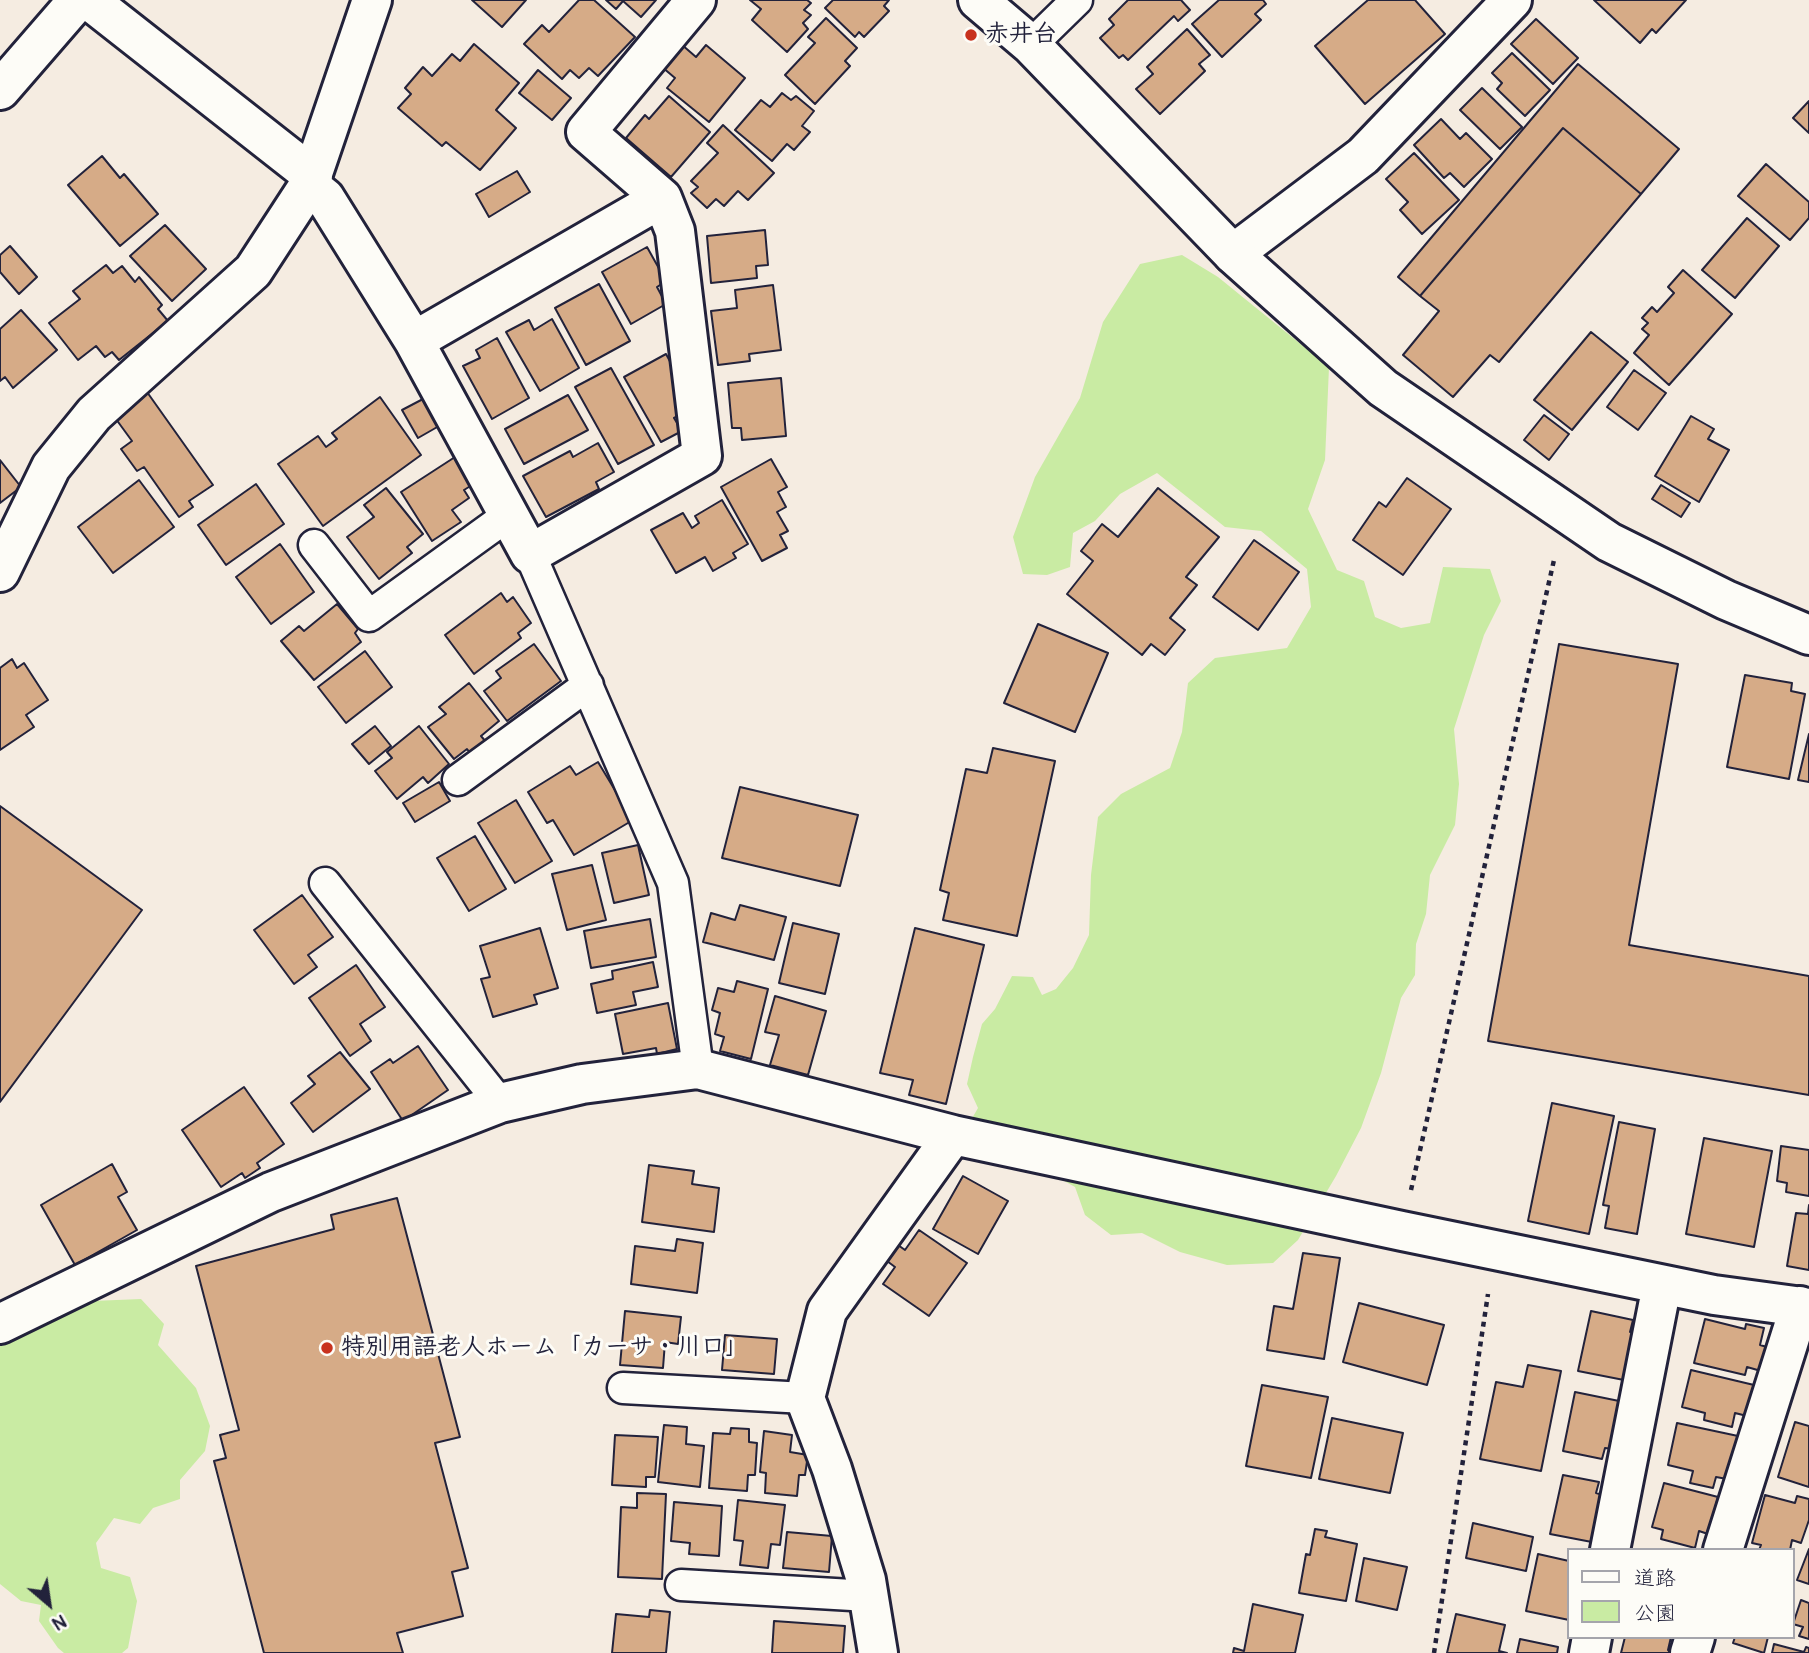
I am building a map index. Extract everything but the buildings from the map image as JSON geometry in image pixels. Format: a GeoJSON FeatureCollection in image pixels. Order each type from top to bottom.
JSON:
{"type":"FeatureCollection","features":[{"type":"Feature","properties":{"kind":"street"},"geometry":{"type":"LineString","coordinates":[[0,90],[78,1],[82,0]]}},
{"type":"Feature","properties":{"kind":"street"},"geometry":{"type":"LineString","coordinates":[[89,0],[311,181],[325,198],[414,341],[530,554],[702,456],[675,231],[662,198],[586,132],[696,0]]}},
{"type":"Feature","properties":{"kind":"street"},"geometry":{"type":"LineString","coordinates":[[0,572],[51,467],[94,414],[253,271],[311,181],[372,0]]}},
{"type":"Feature","properties":{"kind":"street"},"geometry":{"type":"LineString","coordinates":[[978,0],[1031,45],[1233,254],[1383,387],[1609,542],[1726,600],[1809,635]]}},
{"type":"Feature","properties":{"kind":"street"},"geometry":{"type":"LineString","coordinates":[[1233,254],[1363,156],[1512,0]]}},
{"type":"Feature","properties":{"kind":"street"},"geometry":{"type":"LineString","coordinates":[[414,341],[662,198]]}},
{"type":"Feature","properties":{"kind":"street"},"geometry":{"type":"LineString","coordinates":[[0,1324],[271,1192],[500,1103],[582,1084],[698,1069],[953,1135],[1714,1296],[1804,1307],[1724,1548]]}},
{"type":"Feature","properties":{"kind":"street"},"geometry":{"type":"LineString","coordinates":[[878,1653],[866,1580],[832,1469],[805,1398],[827,1311],[953,1135]]}},
{"type":"Feature","properties":{"kind":"street"},"geometry":{"type":"LineString","coordinates":[[1610,1548],[1662,1285]]}},
{"type":"Feature","properties":{"kind":"lane"},"geometry":{"type":"LineString","coordinates":[[1031,45],[1077,0]]}},
{"type":"Feature","properties":{"kind":"lane"},"geometry":{"type":"LineString","coordinates":[[314,545],[369,616],[510,514]]}},
{"type":"Feature","properties":{"kind":"lane"},"geometry":{"type":"LineString","coordinates":[[530,554],[673,883],[698,1069]]}},
{"type":"Feature","properties":{"kind":"lane"},"geometry":{"type":"LineString","coordinates":[[458,780],[588,685]]}},
{"type":"Feature","properties":{"kind":"lane"},"geometry":{"type":"LineString","coordinates":[[325,883],[500,1103]]}},
{"type":"Feature","properties":{"kind":"lane"},"geometry":{"type":"LineString","coordinates":[[623,1388],[805,1398]]}},
{"type":"Feature","properties":{"kind":"lane"},"geometry":{"type":"LineString","coordinates":[[681,1585],[869,1596]]}},
{"type":"Feature","properties":{"kind":"path"},"geometry":{"type":"LineString","coordinates":[[1402,1231],[1565,512]]}},
{"type":"Feature","properties":{"kind":"path"},"geometry":{"type":"LineString","coordinates":[[1434,1653],[1494,1251]]}},
{"type":"Feature","properties":{"kind":"green space"},"geometry":{"type":"Polygon","coordinates":[[[1182,255],[1218,277],[1329,367],[1325,460],[1308,509],[1337,570],[1364,581],[1375,617],[1401,628],[1430,623],[1443,567],[1490,569],[1501,601],[1484,635],[1454,729],[1459,784],[1455,825],[1430,875],[1426,914],[1416,944],[1415,975],[1401,998],[1381,1073],[1361,1128],[1298,1240],[1273,1263],[1227,1265],[1180,1252],[1142,1233],[1111,1235],[1085,1215],[1075,1187],[967,1127],[978,1108],[967,1084],[982,1024],[995,1009],[1012,976],[1033,977],[1042,995],[1056,989],[1073,968],[1089,935],[1091,875],[1098,817],[1121,794],[1170,768],[1182,732],[1188,683],[1215,658],[1287,648],[1311,607],[1307,569],[1261,531],[1225,527],[1157,473],[1120,494],[1095,521],[1073,533],[1070,567],[1047,575],[1023,574],[1013,537],[1035,477],[1080,398],[1103,322],[1140,264],[1182,255]]]}},
{"type":"Feature","properties":{"kind":"green space"},"geometry":{"type":"Polygon","coordinates":[[[141,1299],[164,1324],[158,1345],[196,1388],[210,1426],[205,1451],[180,1480],[180,1499],[153,1508],[140,1524],[114,1518],[96,1543],[101,1568],[130,1577],[137,1601],[128,1648],[122,1653],[64,1653],[39,1621],[41,1605],[21,1601],[0,1584],[0,1340],[68,1302],[141,1299]]]}},
{"type":"Feature","properties":{"kind":"place","name":"赤井台"},"geometry":{"type":"Point","coordinates":[971,35]}},
{"type":"Feature","properties":{"kind":"place","name":"特別用語老人ホーム「カーサ・川口」"},"geometry":{"type":"Point","coordinates":[327,1348]}}]}
